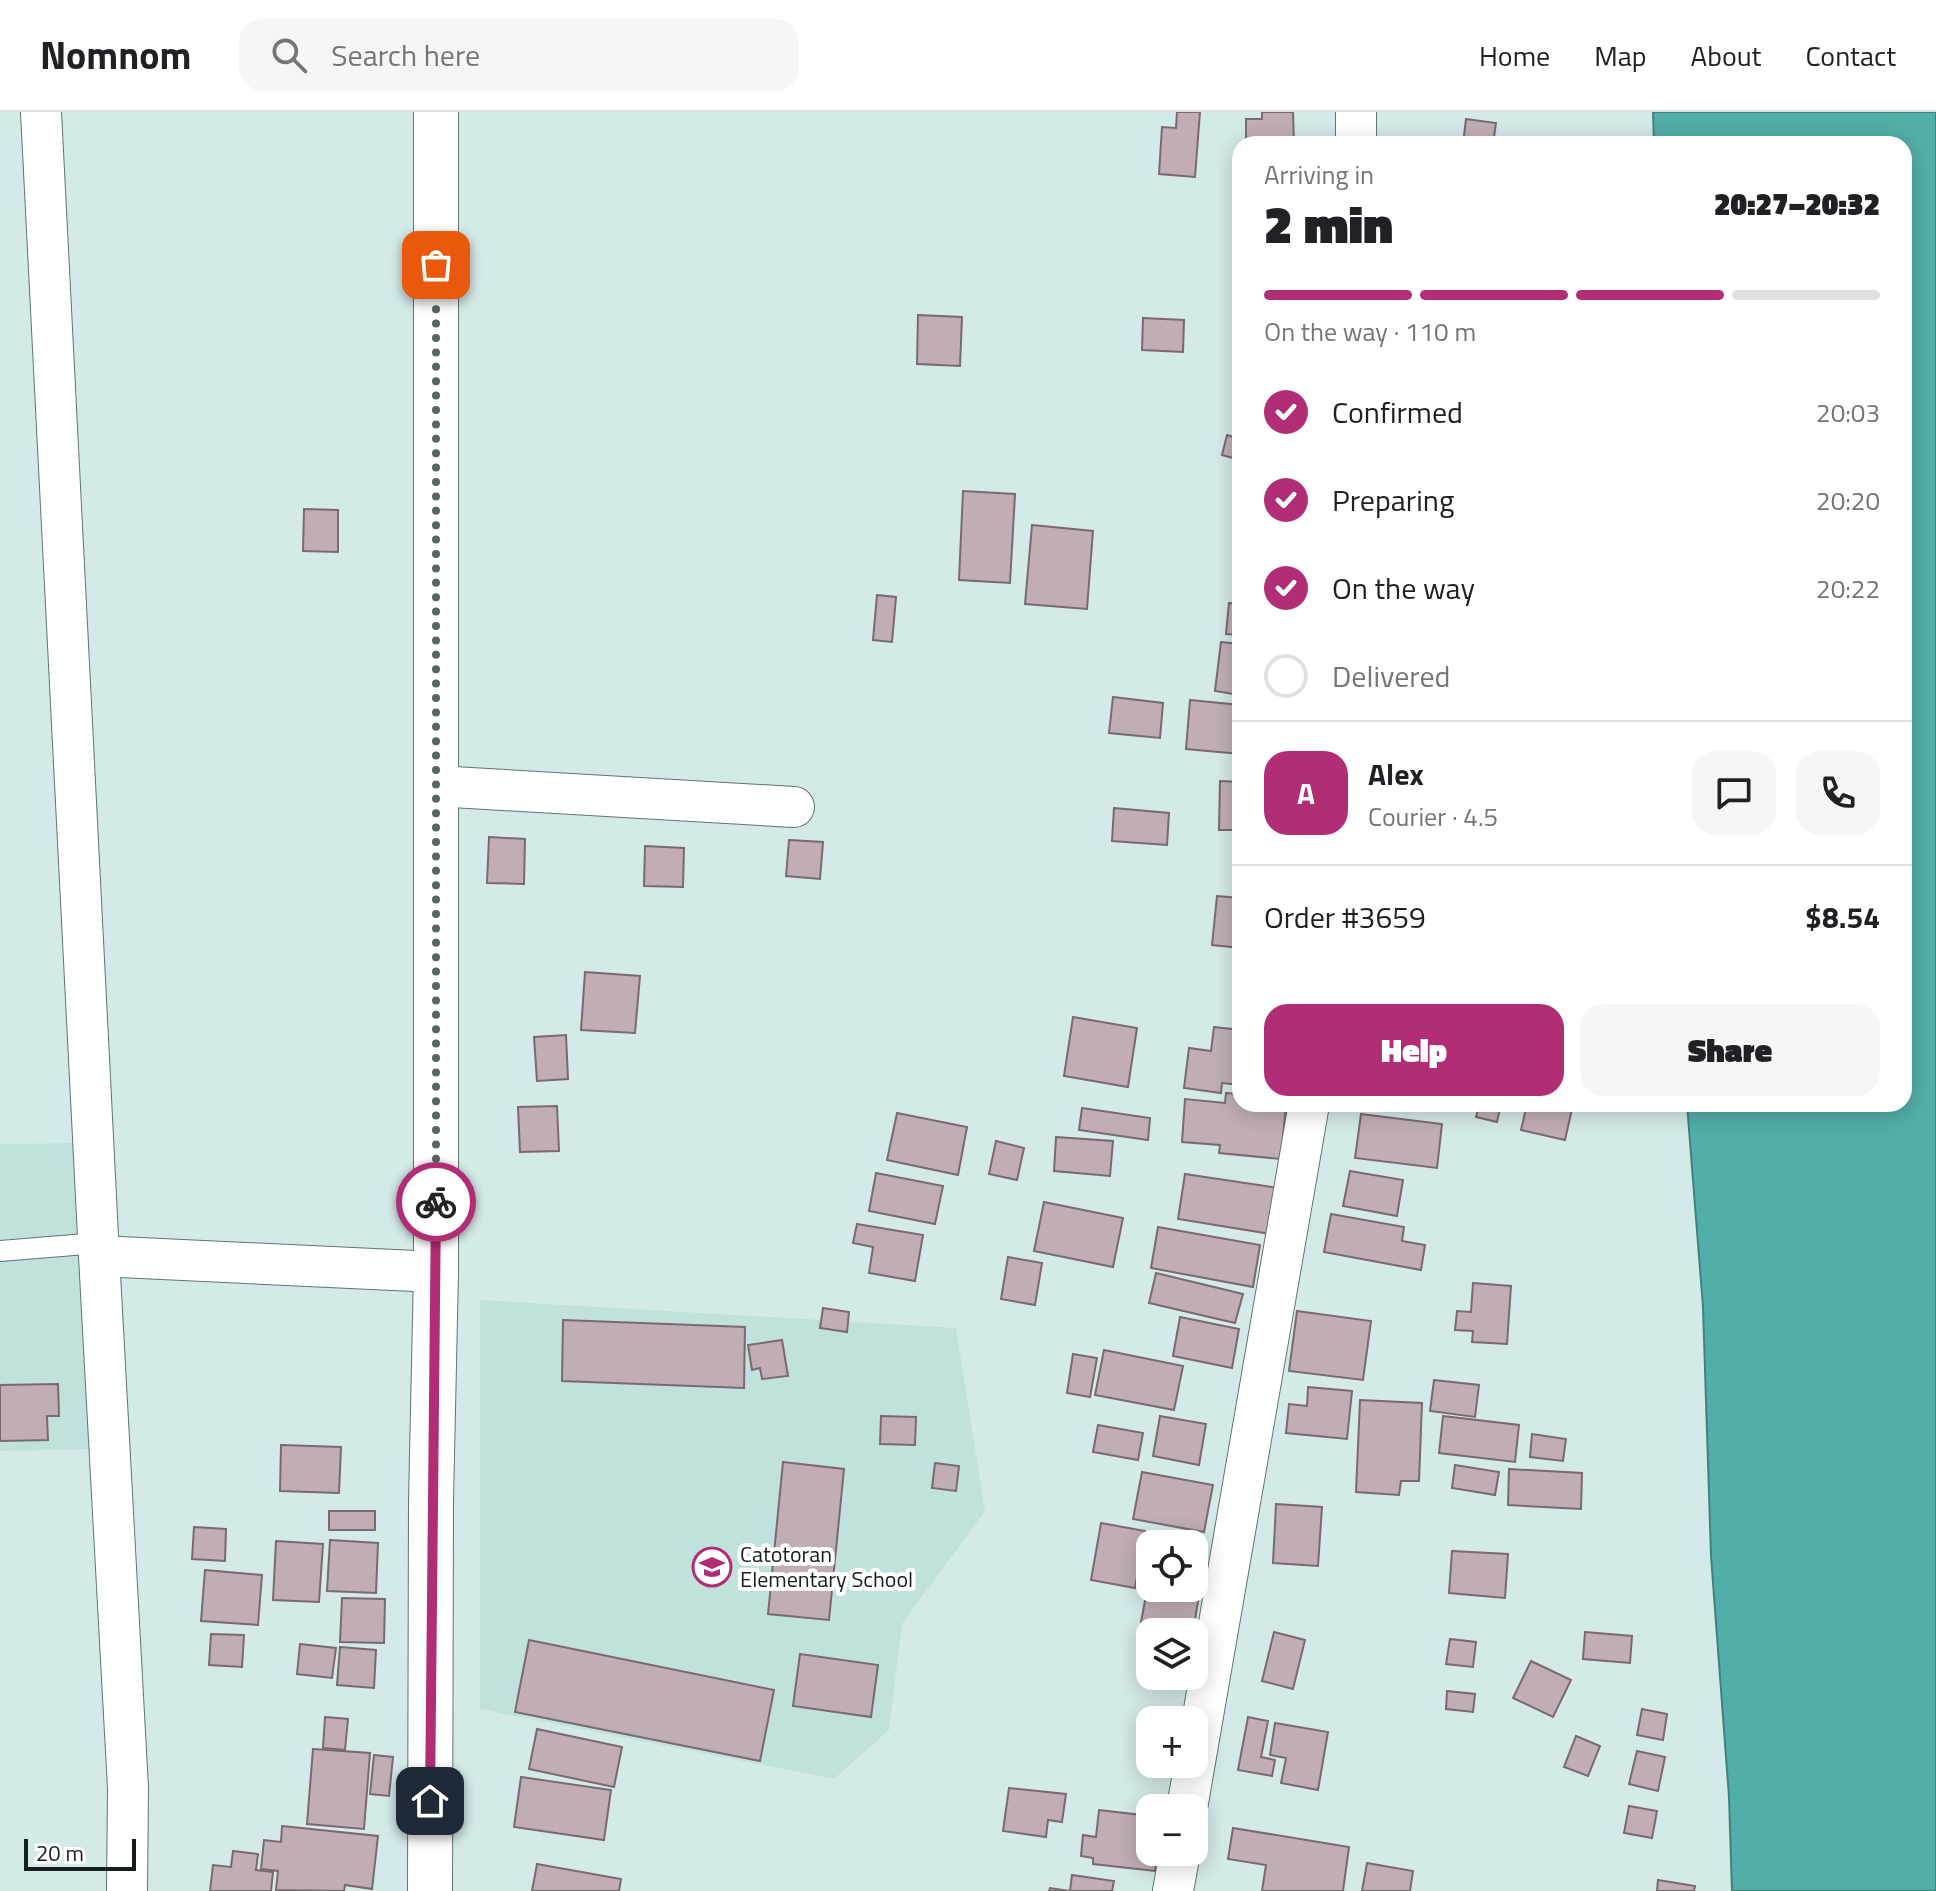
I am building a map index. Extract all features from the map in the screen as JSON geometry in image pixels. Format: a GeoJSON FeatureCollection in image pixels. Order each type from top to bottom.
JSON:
{"type":"FeatureCollection","features":[{"type":"Feature","properties":{"kind":"main road"},"geometry":{"type":"LineString","coordinates":[[430,1891],[431,1502],[436,1272],[436,112]]}},
{"type":"Feature","properties":{"kind":"street"},"geometry":{"type":"LineString","coordinates":[[41,112],[128,1788],[127,1891]]}},
{"type":"Feature","properties":{"kind":"street"},"geometry":{"type":"LineString","coordinates":[[1356,112],[1356,136]]}},
{"type":"Feature","properties":{"kind":"street"},"geometry":{"type":"LineString","coordinates":[[436,786],[794,807]]}},
{"type":"Feature","properties":{"kind":"street"},"geometry":{"type":"LineString","coordinates":[[1189,1794],[1308,1112]]}},
{"type":"Feature","properties":{"kind":"street"},"geometry":{"type":"LineString","coordinates":[[98,1249],[436,1272]]}},
{"type":"Feature","properties":{"kind":"street"},"geometry":{"type":"LineString","coordinates":[[1173,1891],[1177,1866]]}},
{"type":"Feature","properties":{"kind":"lane"},"geometry":{"type":"LineString","coordinates":[[0,1251],[98,1249]]}},
{"type":"Feature","properties":{"kind":"shaded area"},"geometry":{"type":"Polygon","coordinates":[[[85,1143],[92,1449],[0,1451],[0,1144],[85,1143]]]}},
{"type":"Feature","properties":{"kind":"shaded area","name":"Catotoran Elementary School"},"geometry":{"type":"Polygon","coordinates":[[[480,1300],[956,1328],[985,1511],[902,1624],[889,1730],[834,1779],[480,1709],[480,1300]]]}},
{"type":"Feature","properties":{"kind":"water"},"geometry":{"type":"Polygon","coordinates":[[[1653,112],[1936,112],[1936,1891],[1732,1891],[1729,1797],[1711,1556],[1703,1307],[1688,1112],[1912,1112],[1912,136],[1654,136],[1653,112]]]}},
{"type":"Feature","properties":{"kind":"building"},"geometry":{"type":"Polygon","coordinates":[[[1177,112],[1200,112],[1195,177],[1159,174],[1162,127],[1176,128],[1177,112]]]}},
{"type":"Feature","properties":{"kind":"building"},"geometry":{"type":"Polygon","coordinates":[[[1262,112],[1293,112],[1294,136],[1246,136],[1246,119],[1262,119],[1262,112]]]}},
{"type":"Feature","properties":{"kind":"building"},"geometry":{"type":"Polygon","coordinates":[[[1466,119],[1496,123],[1494,136],[1464,136],[1466,119]]]}},
{"type":"Feature","properties":{"kind":"building"},"geometry":{"type":"Polygon","coordinates":[[[918,315],[962,317],[960,366],[917,364],[918,315]]]}},
{"type":"Feature","properties":{"kind":"building"},"geometry":{"type":"Polygon","coordinates":[[[1143,318],[1184,320],[1183,352],[1142,350],[1143,318]]]}},
{"type":"Feature","properties":{"kind":"building"},"geometry":{"type":"Polygon","coordinates":[[[1227,435],[1232,437],[1232,458],[1222,455],[1227,435]]]}},
{"type":"Feature","properties":{"kind":"building"},"geometry":{"type":"Polygon","coordinates":[[[963,491],[1015,494],[1010,583],[959,580],[963,491]]]}},
{"type":"Feature","properties":{"kind":"building"},"geometry":{"type":"Polygon","coordinates":[[[304,509],[338,510],[338,552],[303,551],[304,509]]]}},
{"type":"Feature","properties":{"kind":"building"},"geometry":{"type":"Polygon","coordinates":[[[1032,525],[1093,531],[1087,609],[1025,604],[1032,525]]]}},
{"type":"Feature","properties":{"kind":"building"},"geometry":{"type":"Polygon","coordinates":[[[877,595],[896,597],[892,642],[873,640],[877,595]]]}},
{"type":"Feature","properties":{"kind":"building"},"geometry":{"type":"Polygon","coordinates":[[[1229,603],[1232,603],[1232,634],[1226,634],[1229,603]]]}},
{"type":"Feature","properties":{"kind":"building"},"geometry":{"type":"Polygon","coordinates":[[[1221,642],[1232,643],[1232,694],[1215,691],[1221,642]]]}},
{"type":"Feature","properties":{"kind":"building"},"geometry":{"type":"Polygon","coordinates":[[[1113,697],[1163,703],[1160,738],[1109,733],[1113,697]]]}},
{"type":"Feature","properties":{"kind":"building"},"geometry":{"type":"Polygon","coordinates":[[[1190,700],[1232,704],[1232,753],[1186,749],[1190,700]]]}},
{"type":"Feature","properties":{"kind":"building"},"geometry":{"type":"Polygon","coordinates":[[[1220,781],[1232,782],[1232,830],[1219,830],[1220,781]]]}},
{"type":"Feature","properties":{"kind":"building"},"geometry":{"type":"Polygon","coordinates":[[[1114,808],[1169,813],[1167,845],[1112,841],[1114,808]]]}},
{"type":"Feature","properties":{"kind":"building"},"geometry":{"type":"Polygon","coordinates":[[[489,837],[525,839],[524,884],[487,883],[489,837]]]}},
{"type":"Feature","properties":{"kind":"building"},"geometry":{"type":"Polygon","coordinates":[[[789,840],[823,842],[820,879],[786,876],[789,840]]]}},
{"type":"Feature","properties":{"kind":"building"},"geometry":{"type":"Polygon","coordinates":[[[645,846],[684,848],[683,887],[644,886],[645,846]]]}},
{"type":"Feature","properties":{"kind":"building"},"geometry":{"type":"Polygon","coordinates":[[[1217,896],[1232,897],[1232,947],[1212,945],[1217,896]]]}},
{"type":"Feature","properties":{"kind":"building"},"geometry":{"type":"Polygon","coordinates":[[[585,972],[640,976],[635,1033],[581,1030],[585,972]]]}},
{"type":"Feature","properties":{"kind":"building"},"geometry":{"type":"Polygon","coordinates":[[[1073,1017],[1137,1028],[1128,1087],[1064,1076],[1073,1017]]]}},
{"type":"Feature","properties":{"kind":"building"},"geometry":{"type":"Polygon","coordinates":[[[1214,1027],[1232,1029],[1232,1084],[1222,1083],[1221,1093],[1184,1088],[1189,1048],[1211,1051],[1214,1027]]]}},
{"type":"Feature","properties":{"kind":"building"},"geometry":{"type":"Polygon","coordinates":[[[566,1035],[568,1079],[537,1081],[534,1037],[566,1035]]]}},
{"type":"Feature","properties":{"kind":"building"},"geometry":{"type":"Polygon","coordinates":[[[1226,1093],[1232,1093],[1232,1112],[1285,1112],[1281,1159],[1219,1153],[1220,1145],[1182,1142],[1185,1099],[1225,1103],[1226,1093]]]}},
{"type":"Feature","properties":{"kind":"building"},"geometry":{"type":"Polygon","coordinates":[[[557,1106],[559,1151],[520,1152],[518,1107],[557,1106]]]}},
{"type":"Feature","properties":{"kind":"building"},"geometry":{"type":"Polygon","coordinates":[[[1082,1108],[1150,1118],[1148,1140],[1079,1130],[1082,1108]]]}},
{"type":"Feature","properties":{"kind":"building"},"geometry":{"type":"Polygon","coordinates":[[[1477,1112],[1499,1112],[1497,1122],[1476,1117],[1477,1112]]]}},
{"type":"Feature","properties":{"kind":"building"},"geometry":{"type":"Polygon","coordinates":[[[1525,1112],[1571,1112],[1565,1140],[1521,1130],[1525,1112]]]}},
{"type":"Feature","properties":{"kind":"building"},"geometry":{"type":"Polygon","coordinates":[[[897,1113],[967,1127],[958,1175],[887,1160],[897,1113]]]}},
{"type":"Feature","properties":{"kind":"building"},"geometry":{"type":"Polygon","coordinates":[[[1361,1114],[1442,1124],[1437,1168],[1355,1158],[1361,1114]]]}},
{"type":"Feature","properties":{"kind":"building"},"geometry":{"type":"Polygon","coordinates":[[[1056,1137],[1113,1141],[1110,1176],[1054,1171],[1056,1137]]]}},
{"type":"Feature","properties":{"kind":"building"},"geometry":{"type":"Polygon","coordinates":[[[996,1141],[1024,1148],[1017,1180],[989,1174],[996,1141]]]}},
{"type":"Feature","properties":{"kind":"building"},"geometry":{"type":"Polygon","coordinates":[[[1350,1171],[1403,1180],[1397,1216],[1343,1206],[1350,1171]]]}},
{"type":"Feature","properties":{"kind":"building"},"geometry":{"type":"Polygon","coordinates":[[[876,1173],[943,1186],[935,1224],[869,1211],[876,1173]]]}},
{"type":"Feature","properties":{"kind":"building"},"geometry":{"type":"Polygon","coordinates":[[[1185,1174],[1278,1188],[1271,1234],[1178,1219],[1185,1174]]]}},
{"type":"Feature","properties":{"kind":"building"},"geometry":{"type":"Polygon","coordinates":[[[1044,1202],[1123,1218],[1113,1267],[1034,1251],[1044,1202]]]}},
{"type":"Feature","properties":{"kind":"building"},"geometry":{"type":"Polygon","coordinates":[[[1331,1214],[1404,1227],[1402,1241],[1425,1245],[1421,1270],[1324,1252],[1331,1214]]]}},
{"type":"Feature","properties":{"kind":"building"},"geometry":{"type":"Polygon","coordinates":[[[857,1224],[923,1235],[915,1281],[869,1273],[873,1247],[853,1243],[857,1224]]]}},
{"type":"Feature","properties":{"kind":"building"},"geometry":{"type":"Polygon","coordinates":[[[1158,1227],[1260,1245],[1253,1287],[1151,1268],[1158,1227]]]}},
{"type":"Feature","properties":{"kind":"building"},"geometry":{"type":"Polygon","coordinates":[[[1008,1257],[1042,1263],[1035,1305],[1001,1299],[1008,1257]]]}},
{"type":"Feature","properties":{"kind":"building"},"geometry":{"type":"Polygon","coordinates":[[[1156,1273],[1243,1294],[1235,1323],[1149,1303],[1156,1273]]]}},
{"type":"Feature","properties":{"kind":"building"},"geometry":{"type":"Polygon","coordinates":[[[1473,1283],[1511,1286],[1507,1344],[1472,1342],[1473,1331],[1455,1330],[1457,1311],[1471,1312],[1473,1283]]]}},
{"type":"Feature","properties":{"kind":"building"},"geometry":{"type":"Polygon","coordinates":[[[823,1308],[849,1312],[847,1332],[820,1328],[823,1308]]]}},
{"type":"Feature","properties":{"kind":"building"},"geometry":{"type":"Polygon","coordinates":[[[1297,1311],[1371,1321],[1363,1380],[1289,1371],[1297,1311]]]}},
{"type":"Feature","properties":{"kind":"building"},"geometry":{"type":"Polygon","coordinates":[[[1180,1317],[1239,1329],[1232,1368],[1173,1356],[1180,1317]]]}},
{"type":"Feature","properties":{"kind":"building"},"geometry":{"type":"Polygon","coordinates":[[[563,1320],[745,1327],[744,1388],[562,1381],[563,1320]]]}},
{"type":"Feature","properties":{"kind":"building"},"geometry":{"type":"Polygon","coordinates":[[[782,1340],[788,1376],[762,1379],[760,1368],[752,1370],[748,1345],[782,1340]]]}},
{"type":"Feature","properties":{"kind":"building"},"geometry":{"type":"Polygon","coordinates":[[[1104,1350],[1183,1366],[1174,1410],[1095,1395],[1104,1350]]]}},
{"type":"Feature","properties":{"kind":"building"},"geometry":{"type":"Polygon","coordinates":[[[1073,1354],[1097,1358],[1090,1397],[1067,1393],[1073,1354]]]}},
{"type":"Feature","properties":{"kind":"building"},"geometry":{"type":"Polygon","coordinates":[[[1434,1380],[1479,1385],[1475,1417],[1430,1411],[1434,1380]]]}},
{"type":"Feature","properties":{"kind":"building"},"geometry":{"type":"Polygon","coordinates":[[[58,1384],[59,1416],[47,1416],[48,1440],[0,1441],[0,1385],[58,1384]]]}},
{"type":"Feature","properties":{"kind":"building"},"geometry":{"type":"Polygon","coordinates":[[[1308,1387],[1352,1391],[1347,1439],[1286,1433],[1289,1404],[1307,1406],[1308,1387]]]}},
{"type":"Feature","properties":{"kind":"building"},"geometry":{"type":"Polygon","coordinates":[[[1360,1400],[1422,1403],[1419,1481],[1401,1481],[1399,1495],[1356,1492],[1360,1400]]]}},
{"type":"Feature","properties":{"kind":"building"},"geometry":{"type":"Polygon","coordinates":[[[881,1416],[916,1417],[915,1445],[880,1444],[881,1416]]]}},
{"type":"Feature","properties":{"kind":"building"},"geometry":{"type":"Polygon","coordinates":[[[1160,1416],[1206,1424],[1199,1465],[1153,1456],[1160,1416]]]}},
{"type":"Feature","properties":{"kind":"building"},"geometry":{"type":"Polygon","coordinates":[[[1443,1416],[1519,1425],[1515,1462],[1439,1453],[1443,1416]]]}},
{"type":"Feature","properties":{"kind":"building"},"geometry":{"type":"Polygon","coordinates":[[[1098,1425],[1143,1433],[1138,1460],[1093,1452],[1098,1425]]]}},
{"type":"Feature","properties":{"kind":"building"},"geometry":{"type":"Polygon","coordinates":[[[1532,1434],[1566,1439],[1563,1461],[1530,1457],[1532,1434]]]}},
{"type":"Feature","properties":{"kind":"building"},"geometry":{"type":"Polygon","coordinates":[[[281,1445],[341,1447],[339,1493],[280,1491],[281,1445]]]}},
{"type":"Feature","properties":{"kind":"building"},"geometry":{"type":"Polygon","coordinates":[[[783,1462],[844,1469],[829,1620],[768,1614],[783,1462]]]}},
{"type":"Feature","properties":{"kind":"building"},"geometry":{"type":"Polygon","coordinates":[[[935,1463],[959,1466],[956,1491],[932,1488],[935,1463]]]}},
{"type":"Feature","properties":{"kind":"building"},"geometry":{"type":"Polygon","coordinates":[[[1455,1465],[1499,1472],[1495,1495],[1452,1488],[1455,1465]]]}},
{"type":"Feature","properties":{"kind":"building"},"geometry":{"type":"Polygon","coordinates":[[[1509,1469],[1582,1473],[1581,1509],[1508,1505],[1509,1469]]]}},
{"type":"Feature","properties":{"kind":"building"},"geometry":{"type":"Polygon","coordinates":[[[1142,1472],[1213,1485],[1204,1530],[1133,1519],[1142,1472]]]}},
{"type":"Feature","properties":{"kind":"building"},"geometry":{"type":"Polygon","coordinates":[[[1276,1504],[1322,1507],[1318,1566],[1273,1563],[1276,1504]]]}},
{"type":"Feature","properties":{"kind":"building"},"geometry":{"type":"Polygon","coordinates":[[[329,1511],[375,1511],[375,1530],[329,1530],[329,1511]]]}},
{"type":"Feature","properties":{"kind":"building"},"geometry":{"type":"Polygon","coordinates":[[[1101,1523],[1140,1530],[1136,1530],[1135,1588],[1091,1580],[1101,1523]]]}},
{"type":"Feature","properties":{"kind":"building"},"geometry":{"type":"Polygon","coordinates":[[[194,1527],[226,1529],[225,1561],[192,1559],[194,1527]]]}},
{"type":"Feature","properties":{"kind":"building"},"geometry":{"type":"Polygon","coordinates":[[[330,1540],[378,1543],[376,1593],[327,1591],[330,1540]]]}},
{"type":"Feature","properties":{"kind":"building"},"geometry":{"type":"Polygon","coordinates":[[[276,1541],[323,1544],[319,1602],[273,1600],[276,1541]]]}},
{"type":"Feature","properties":{"kind":"building"},"geometry":{"type":"Polygon","coordinates":[[[1452,1551],[1508,1554],[1505,1598],[1449,1593],[1452,1551]]]}},
{"type":"Feature","properties":{"kind":"building"},"geometry":{"type":"Polygon","coordinates":[[[205,1570],[262,1575],[258,1625],[201,1621],[205,1570]]]}},
{"type":"Feature","properties":{"kind":"building"},"geometry":{"type":"Polygon","coordinates":[[[342,1598],[385,1599],[384,1643],[340,1642],[342,1598]]]}},
{"type":"Feature","properties":{"kind":"building"},"geometry":{"type":"Polygon","coordinates":[[[1145,1602],[1198,1602],[1195,1618],[1142,1618],[1145,1602]]]}},
{"type":"Feature","properties":{"kind":"building"},"geometry":{"type":"Polygon","coordinates":[[[1274,1632],[1305,1640],[1293,1689],[1262,1681],[1274,1632]]]}},
{"type":"Feature","properties":{"kind":"building"},"geometry":{"type":"Polygon","coordinates":[[[1585,1632],[1632,1636],[1630,1663],[1583,1659],[1585,1632]]]}},
{"type":"Feature","properties":{"kind":"building"},"geometry":{"type":"Polygon","coordinates":[[[211,1634],[244,1635],[242,1667],[209,1665],[211,1634]]]}},
{"type":"Feature","properties":{"kind":"building"},"geometry":{"type":"Polygon","coordinates":[[[1450,1639],[1476,1642],[1473,1667],[1446,1664],[1450,1639]]]}},
{"type":"Feature","properties":{"kind":"building"},"geometry":{"type":"Polygon","coordinates":[[[529,1640],[774,1690],[760,1761],[515,1712],[529,1640]]]}},
{"type":"Feature","properties":{"kind":"building"},"geometry":{"type":"Polygon","coordinates":[[[300,1644],[336,1648],[332,1678],[297,1674],[300,1644]]]}},
{"type":"Feature","properties":{"kind":"building"},"geometry":{"type":"Polygon","coordinates":[[[340,1647],[376,1650],[374,1688],[337,1685],[340,1647]]]}},
{"type":"Feature","properties":{"kind":"building"},"geometry":{"type":"Polygon","coordinates":[[[800,1654],[878,1665],[871,1717],[793,1706],[800,1654]]]}},
{"type":"Feature","properties":{"kind":"building"},"geometry":{"type":"Polygon","coordinates":[[[1531,1661],[1571,1680],[1553,1717],[1513,1698],[1531,1661]]]}},
{"type":"Feature","properties":{"kind":"building"},"geometry":{"type":"Polygon","coordinates":[[[1447,1691],[1475,1694],[1473,1712],[1446,1709],[1447,1691]]]}},
{"type":"Feature","properties":{"kind":"building"},"geometry":{"type":"Polygon","coordinates":[[[1642,1709],[1667,1714],[1663,1740],[1637,1735],[1642,1709]]]}},
{"type":"Feature","properties":{"kind":"building"},"geometry":{"type":"Polygon","coordinates":[[[325,1717],[348,1719],[345,1750],[323,1748],[325,1717]]]}},
{"type":"Feature","properties":{"kind":"building"},"geometry":{"type":"Polygon","coordinates":[[[1248,1717],[1268,1721],[1261,1757],[1275,1760],[1272,1776],[1238,1770],[1248,1717]]]}},
{"type":"Feature","properties":{"kind":"building"},"geometry":{"type":"Polygon","coordinates":[[[1275,1723],[1328,1732],[1318,1790],[1281,1783],[1286,1758],[1270,1755],[1275,1723]]]}},
{"type":"Feature","properties":{"kind":"building"},"geometry":{"type":"Polygon","coordinates":[[[537,1729],[622,1747],[614,1787],[529,1769],[537,1729]]]}},
{"type":"Feature","properties":{"kind":"building"},"geometry":{"type":"Polygon","coordinates":[[[1576,1736],[1600,1746],[1588,1776],[1564,1767],[1576,1736]]]}},
{"type":"Feature","properties":{"kind":"building"},"geometry":{"type":"Polygon","coordinates":[[[313,1749],[370,1753],[364,1829],[307,1824],[313,1749]]]}},
{"type":"Feature","properties":{"kind":"building"},"geometry":{"type":"Polygon","coordinates":[[[1637,1751],[1665,1757],[1658,1791],[1629,1784],[1637,1751]]]}},
{"type":"Feature","properties":{"kind":"building"},"geometry":{"type":"Polygon","coordinates":[[[374,1755],[393,1757],[389,1796],[370,1794],[374,1755]]]}},
{"type":"Feature","properties":{"kind":"building"},"geometry":{"type":"Polygon","coordinates":[[[521,1777],[611,1790],[604,1840],[514,1827],[521,1777]]]}},
{"type":"Feature","properties":{"kind":"building"},"geometry":{"type":"Polygon","coordinates":[[[1009,1788],[1066,1794],[1062,1822],[1048,1820],[1046,1837],[1003,1831],[1009,1788]]]}},
{"type":"Feature","properties":{"kind":"building"},"geometry":{"type":"Polygon","coordinates":[[[1629,1806],[1657,1811],[1652,1838],[1624,1833],[1629,1806]]]}},
{"type":"Feature","properties":{"kind":"building"},"geometry":{"type":"Polygon","coordinates":[[[1099,1810],[1136,1814],[1136,1866],[1156,1866],[1155,1871],[1093,1864],[1093,1858],[1081,1856],[1083,1835],[1096,1837],[1099,1810]]]}},
{"type":"Feature","properties":{"kind":"building"},"geometry":{"type":"Polygon","coordinates":[[[282,1826],[378,1836],[372,1889],[345,1885],[344,1891],[276,1890],[278,1871],[261,1869],[264,1840],[281,1842],[282,1826]]]}},
{"type":"Feature","properties":{"kind":"building"},"geometry":{"type":"Polygon","coordinates":[[[1233,1828],[1349,1847],[1343,1891],[1262,1891],[1266,1865],[1228,1859],[1233,1828]]]}},
{"type":"Feature","properties":{"kind":"building"},"geometry":{"type":"Polygon","coordinates":[[[233,1851],[258,1854],[256,1870],[273,1872],[271,1891],[210,1891],[213,1865],[231,1867],[233,1851]]]}},
{"type":"Feature","properties":{"kind":"building"},"geometry":{"type":"Polygon","coordinates":[[[1367,1863],[1413,1871],[1410,1891],[1362,1891],[1367,1863]]]}},
{"type":"Feature","properties":{"kind":"building"},"geometry":{"type":"Polygon","coordinates":[[[537,1864],[621,1879],[619,1891],[532,1891],[537,1864]]]}},
{"type":"Feature","properties":{"kind":"building"},"geometry":{"type":"Polygon","coordinates":[[[1072,1875],[1114,1881],[1112,1891],[1070,1891],[1072,1875]]]}},
{"type":"Feature","properties":{"kind":"building"},"geometry":{"type":"Polygon","coordinates":[[[1658,1880],[1695,1886],[1694,1891],[1657,1891],[1658,1880]]]}},
{"type":"Feature","properties":{"kind":"way so far"},"geometry":{"type":"LineString","coordinates":[[436,265],[436,1202]]}},
{"type":"Feature","properties":{"kind":"place","name":"Catotoran Elementary School"},"geometry":{"type":"Point","coordinates":[712,1567]}},
{"type":"Feature","properties":{"kind":"route"},"geometry":{"type":"LineString","coordinates":[[430,1801],[436,1202]]}}]}
